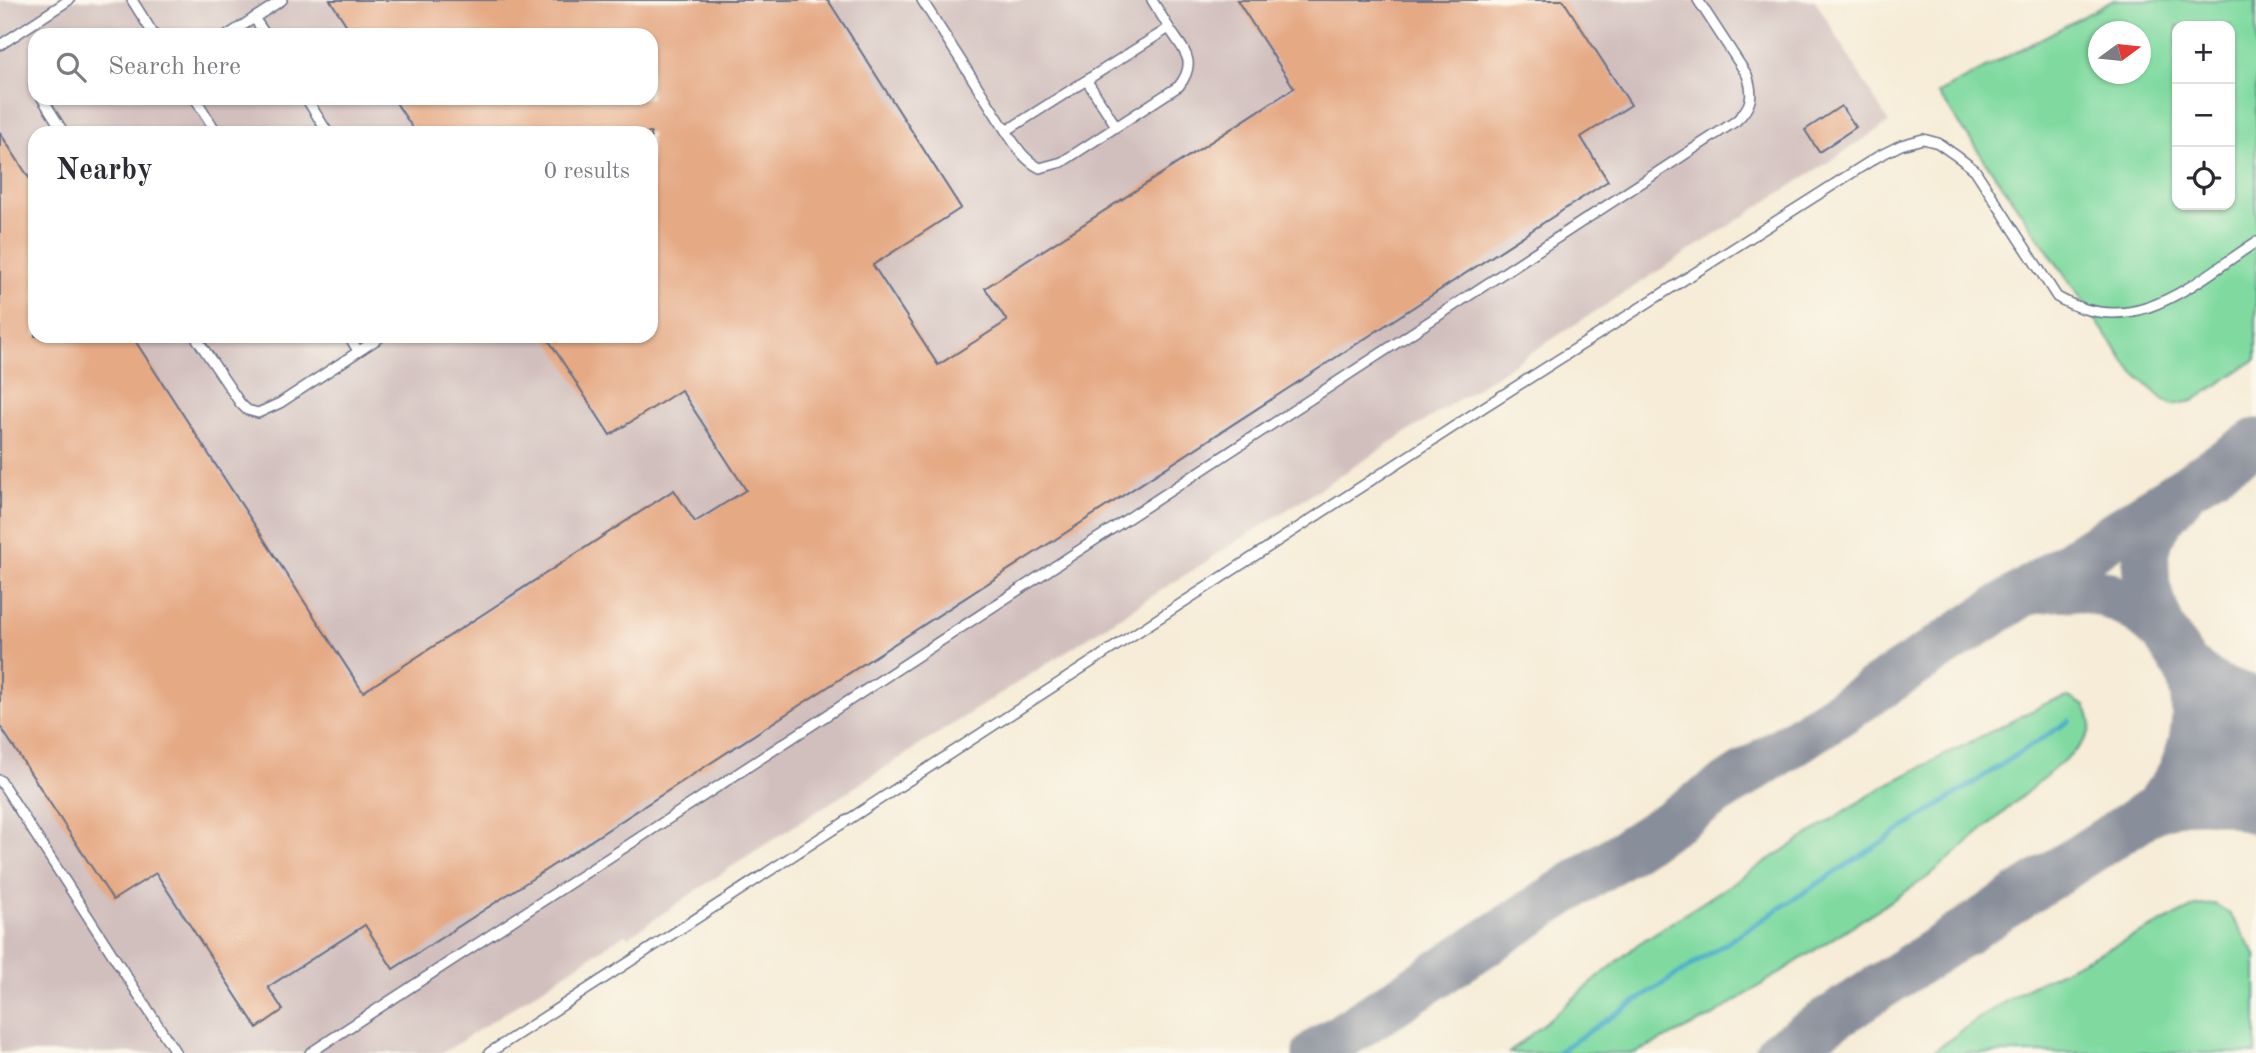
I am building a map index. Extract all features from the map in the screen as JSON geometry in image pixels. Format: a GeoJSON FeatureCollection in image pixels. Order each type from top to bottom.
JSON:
{"type":"FeatureCollection","features":[{"type":"Feature","properties":{"kind":"lane"},"geometry":{"type":"LineString","coordinates":[[0,45],[69,0]]}},
{"type":"Feature","properties":{"kind":"lane"},"geometry":{"type":"LineString","coordinates":[[132,0],[150,28]]}},
{"type":"Feature","properties":{"kind":"lane"},"geometry":{"type":"LineString","coordinates":[[239,28],[282,0]]}},
{"type":"Feature","properties":{"kind":"lane"},"geometry":{"type":"LineString","coordinates":[[922,0],[1006,131],[1025,158],[1040,168],[1062,162],[1179,86],[1187,76],[1190,66],[1188,57],[1152,0]]}},
{"type":"Feature","properties":{"kind":"lane"},"geometry":{"type":"LineString","coordinates":[[310,1053],[1737,121],[1752,102],[1752,89],[1747,75],[1698,0]]}},
{"type":"Feature","properties":{"kind":"lane"},"geometry":{"type":"LineString","coordinates":[[254,18],[260,28]]}},
{"type":"Feature","properties":{"kind":"lane"},"geometry":{"type":"LineString","coordinates":[[1006,131],[1170,28]]}},
{"type":"Feature","properties":{"kind":"lane"},"geometry":{"type":"LineString","coordinates":[[1087,81],[1116,126]]}},
{"type":"Feature","properties":{"kind":"lane"},"geometry":{"type":"LineString","coordinates":[[46,105],[60,126]]}},
{"type":"Feature","properties":{"kind":"lane"},"geometry":{"type":"LineString","coordinates":[[199,105],[213,126]]}},
{"type":"Feature","properties":{"kind":"lane"},"geometry":{"type":"LineString","coordinates":[[310,105],[324,126]]}},
{"type":"Feature","properties":{"kind":"lane"},"geometry":{"type":"LineString","coordinates":[[489,1053],[1473,414],[1877,157],[1901,145],[1923,139],[1938,143],[1975,170],[2057,297],[2077,308],[2102,314],[2134,312],[2159,305],[2256,242]]}},
{"type":"Feature","properties":{"kind":"lane"},"geometry":{"type":"LineString","coordinates":[[200,343],[240,404],[247,410],[258,413],[280,403],[371,343]]}},
{"type":"Feature","properties":{"kind":"lane"},"geometry":{"type":"LineString","coordinates":[[353,343],[358,351]]}},
{"type":"Feature","properties":{"kind":"lane"},"geometry":{"type":"LineString","coordinates":[[0,779],[176,1053]]}},
{"type":"Feature","properties":{"kind":"shaded area"},"geometry":{"type":"Polygon","coordinates":[[[0,0],[1815,0],[1889,123],[749,855],[628,937],[625,934],[443,1053],[0,1053],[0,0]]]}},
{"type":"Feature","properties":{"kind":"green space"},"geometry":{"type":"Polygon","coordinates":[[[2114,0],[2256,0],[2256,359],[2193,401],[2172,405],[2130,369],[1938,93],[2114,0]]]}},
{"type":"Feature","properties":{"kind":"green space"},"geometry":{"type":"Polygon","coordinates":[[[2069,697],[2085,706],[2091,724],[2086,739],[2077,749],[1928,877],[1711,1017],[1635,1053],[1509,1053],[1638,944],[1884,786],[2051,701],[2069,697]]]}},
{"type":"Feature","properties":{"kind":"green space"},"geometry":{"type":"Polygon","coordinates":[[[2215,904],[2230,914],[2256,955],[2256,1053],[1931,1053],[1982,1016],[2029,987],[2196,906],[2215,904]]]}},
{"type":"Feature","properties":{"kind":"building"},"geometry":{"type":"Polygon","coordinates":[[[330,0],[828,0],[961,208],[873,265],[938,365],[1007,321],[985,288],[1294,88],[1237,0],[1563,0],[1631,105],[1581,137],[1608,181],[393,969],[365,925],[268,987],[283,1010],[257,1028],[156,873],[113,900],[0,726],[0,133],[28,176],[28,343],[137,343],[363,692],[674,490],[695,522],[746,490],[681,390],[610,435],[551,343],[658,343],[658,126],[411,126],[398,105],[658,105],[658,28],[348,28],[330,0]]]}},
{"type":"Feature","properties":{"kind":"building"},"geometry":{"type":"Polygon","coordinates":[[[1841,106],[1856,127],[1819,152],[1805,130],[1841,106]]]}},
{"type":"Feature","properties":{"kind":"waterway"},"geometry":{"type":"LineString","coordinates":[[1556,1053],[2069,721]]}},
{"type":"Feature","properties":{"kind":"taxiway"},"geometry":{"type":"LineString","coordinates":[[1316,1053],[2256,442]]}},
{"type":"Feature","properties":{"kind":"taxiway"},"geometry":{"type":"LineString","coordinates":[[2179,498],[2160,520],[2149,541],[2146,567],[2150,594],[2164,633],[2256,773]]}},
{"type":"Feature","properties":{"kind":"taxiway"},"geometry":{"type":"LineString","coordinates":[[2029,592],[2067,588],[2102,593],[2135,609],[2164,633]]}},
{"type":"Feature","properties":{"kind":"taxiway"},"geometry":{"type":"LineString","coordinates":[[2192,670],[2216,687],[2256,700]]}},
{"type":"Feature","properties":{"kind":"taxiway"},"geometry":{"type":"LineString","coordinates":[[2160,802],[2180,773],[2192,741],[2195,706],[2188,672]]}},
{"type":"Feature","properties":{"kind":"taxiway"},"geometry":{"type":"LineString","coordinates":[[1778,1053],[2256,743]]}},
{"type":"Feature","properties":{"kind":"taxiway"},"geometry":{"type":"LineString","coordinates":[[2163,806],[2198,799],[2233,803],[2256,811]]}}]}
